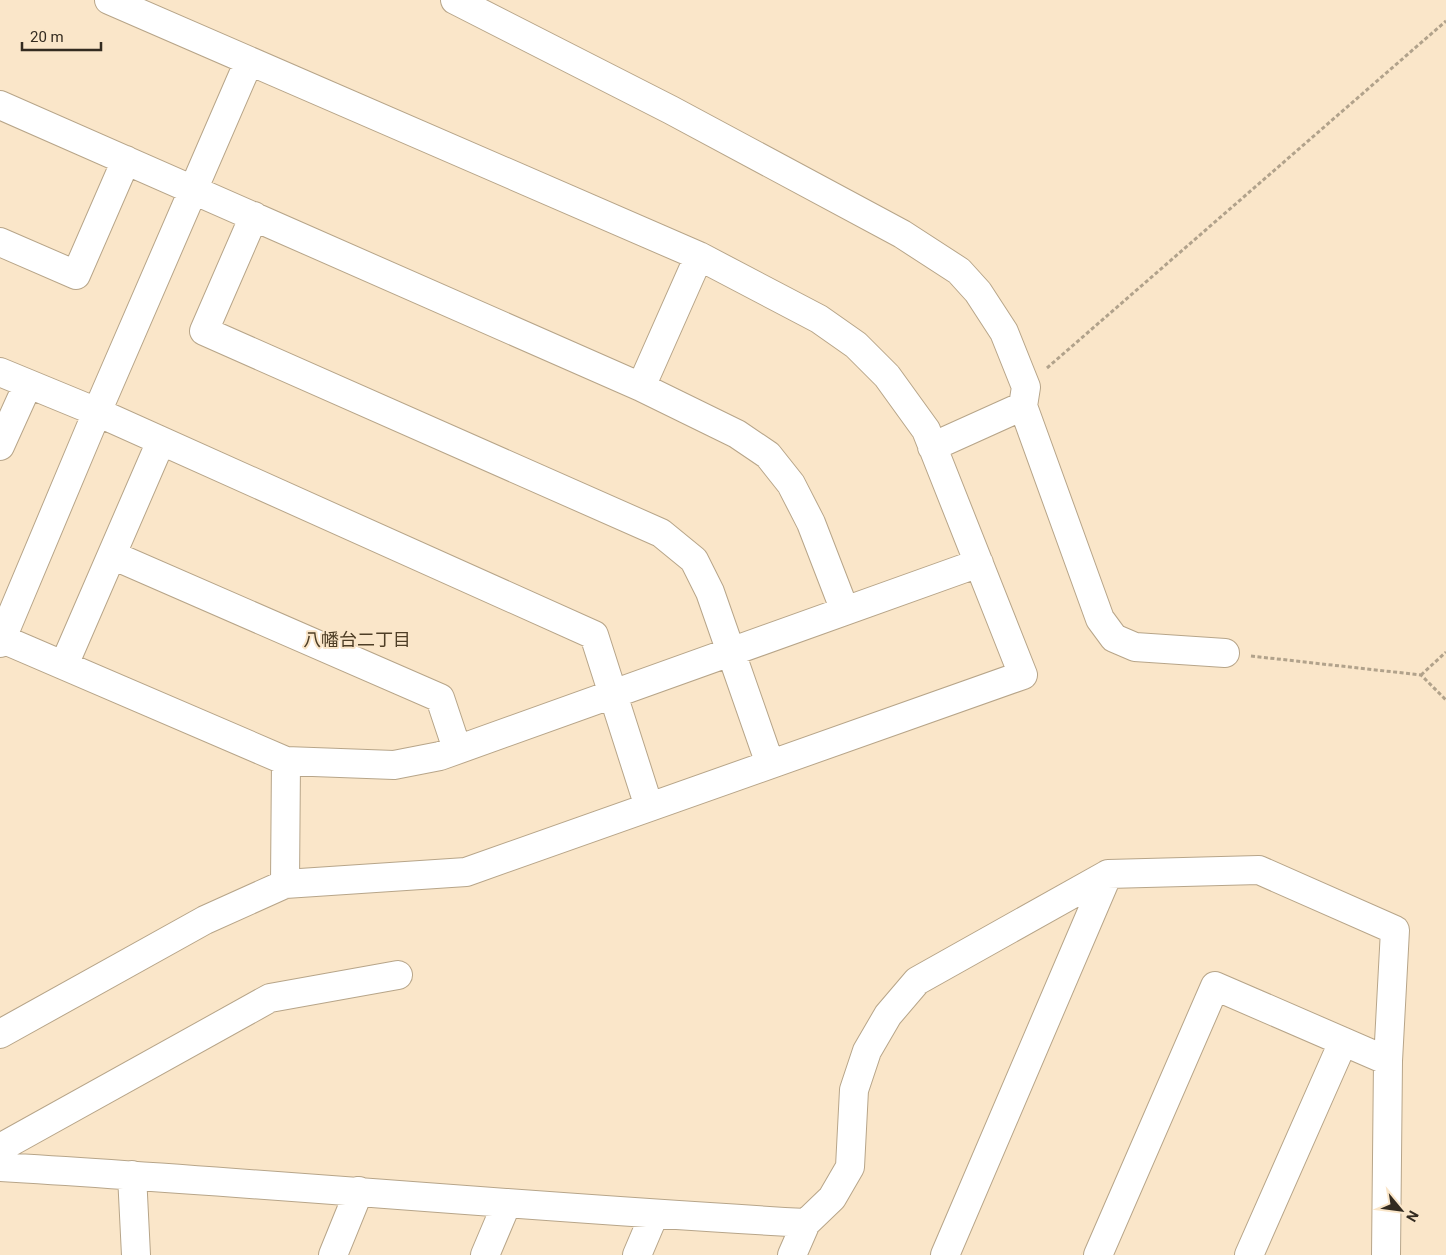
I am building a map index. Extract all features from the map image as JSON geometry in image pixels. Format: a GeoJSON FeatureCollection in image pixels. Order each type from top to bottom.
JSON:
{"type":"FeatureCollection","features":[{"type":"Feature","properties":{"kind":"street"},"geometry":{"type":"LineString","coordinates":[[0,1034],[205,920],[285,884],[466,872],[1023,675],[926,430],[888,376],[856,345],[819,319],[699,256],[109,0]]}},
{"type":"Feature","properties":{"kind":"street"},"geometry":{"type":"LineString","coordinates":[[455,0],[671,110],[902,234],[933,252],[959,271],[978,292],[1004,332],[1100,619],[1114,638],[1134,647],[1224,653]]}},
{"type":"Feature","properties":{"kind":"street"},"geometry":{"type":"LineString","coordinates":[[249,61],[97,412],[1,640],[64,665],[286,761],[394,765],[440,756],[979,563]]}},
{"type":"Feature","properties":{"kind":"street"},"geometry":{"type":"LineString","coordinates":[[0,105],[641,387],[737,434],[768,455],[792,484],[811,524],[845,611]]}},
{"type":"Feature","properties":{"kind":"street"},"geometry":{"type":"LineString","coordinates":[[0,242],[76,275],[126,160]]}},
{"type":"Feature","properties":{"kind":"street"},"geometry":{"type":"LineString","coordinates":[[254,216],[204,331],[661,533],[694,560],[710,592],[770,764]]}},
{"type":"Feature","properties":{"kind":"street"},"geometry":{"type":"LineString","coordinates":[[641,387],[699,256]]}},
{"type":"Feature","properties":{"kind":"street"},"geometry":{"type":"LineString","coordinates":[[0,372],[97,412],[594,635],[649,807]]}},
{"type":"Feature","properties":{"kind":"street"},"geometry":{"type":"LineString","coordinates":[[0,446],[28,384]]}},
{"type":"Feature","properties":{"kind":"street"},"geometry":{"type":"LineString","coordinates":[[932,446],[1024,396]]}},
{"type":"Feature","properties":{"kind":"street"},"geometry":{"type":"LineString","coordinates":[[64,665],[161,441]]}},
{"type":"Feature","properties":{"kind":"street"},"geometry":{"type":"LineString","coordinates":[[112,554],[440,698],[457,749]]}},
{"type":"Feature","properties":{"kind":"street"},"geometry":{"type":"LineString","coordinates":[[285,884],[286,761]]}},
{"type":"Feature","properties":{"kind":"street"},"geometry":{"type":"LineString","coordinates":[[792,1255],[806,1223],[832,1198],[850,1167],[854,1090],[867,1051],[888,1015],[917,981],[1108,874],[1259,870],[1395,930],[1388,1061],[1386,1255]]}},
{"type":"Feature","properties":{"kind":"street"},"geometry":{"type":"LineString","coordinates":[[945,1255],[1108,874]]}},
{"type":"Feature","properties":{"kind":"street"},"geometry":{"type":"LineString","coordinates":[[0,1148],[270,998],[398,975]]}},
{"type":"Feature","properties":{"kind":"street"},"geometry":{"type":"LineString","coordinates":[[1098,1255],[1216,986],[1388,1061]]}},
{"type":"Feature","properties":{"kind":"street"},"geometry":{"type":"LineString","coordinates":[[1249,1255],[1343,1042]]}},
{"type":"Feature","properties":{"kind":"street"},"geometry":{"type":"LineString","coordinates":[[0,1167],[359,1191],[654,1215],[806,1223]]}},
{"type":"Feature","properties":{"kind":"street"},"geometry":{"type":"LineString","coordinates":[[132,1175],[136,1255]]}},
{"type":"Feature","properties":{"kind":"street"},"geometry":{"type":"LineString","coordinates":[[333,1255],[359,1191]]}},
{"type":"Feature","properties":{"kind":"street"},"geometry":{"type":"LineString","coordinates":[[485,1255],[507,1203]]}},
{"type":"Feature","properties":{"kind":"street"},"geometry":{"type":"LineString","coordinates":[[637,1255],[654,1215]]}},
{"type":"Feature","properties":{"kind":"path"},"geometry":{"type":"LineString","coordinates":[[1024,396],[1446,21]]}},
{"type":"Feature","properties":{"kind":"path"},"geometry":{"type":"LineString","coordinates":[[1421,675],[1446,652]]}},
{"type":"Feature","properties":{"kind":"path"},"geometry":{"type":"LineString","coordinates":[[1224,653],[1421,675],[1446,700]]}},
{"type":"Feature","properties":{"kind":"district","name":"八幡台二丁目"},"geometry":{"type":"Point","coordinates":[357,639]}}]}
